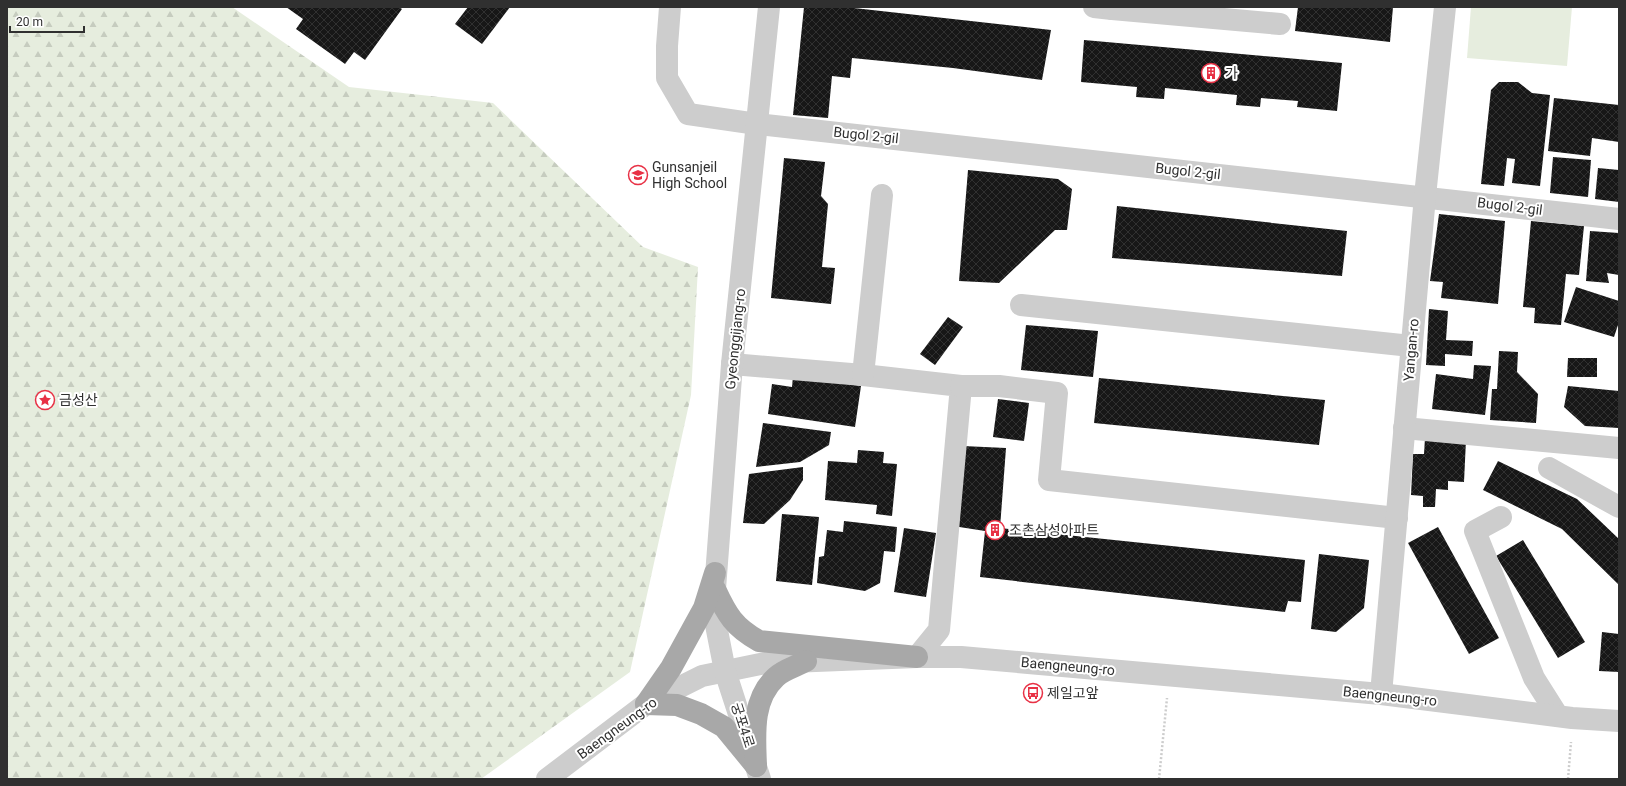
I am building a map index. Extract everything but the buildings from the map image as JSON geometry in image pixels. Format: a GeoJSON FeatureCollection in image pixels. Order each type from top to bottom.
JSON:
{"type":"FeatureCollection","features":[{"type":"Feature","properties":{"kind":"main road"},"geometry":{"type":"LineString","coordinates":[[715,581],[727,614],[746,634],[759,641],[917,657]]}},
{"type":"Feature","properties":{"kind":"main road"},"geometry":{"type":"LineString","coordinates":[[646,704],[671,668],[704,608],[715,581]]}},
{"type":"Feature","properties":{"kind":"main road"},"geometry":{"type":"LineString","coordinates":[[758,772],[755,728],[760,698],[776,677],[806,661]]}},
{"type":"Feature","properties":{"kind":"main road"},"geometry":{"type":"LineString","coordinates":[[646,704],[677,705],[701,714],[724,727],[758,772]]}},
{"type":"Feature","properties":{"kind":"street","name":"Bugol 2-gil"},"geometry":{"type":"LineString","coordinates":[[670,7],[667,46],[667,78],[688,114],[757,124],[1619,218]]}},
{"type":"Feature","properties":{"kind":"street","name":"Gyeonggijang-ro"},"geometry":{"type":"LineString","coordinates":[[725,671],[715,620],[715,581],[732,364],[769,7]]}},
{"type":"Feature","properties":{"kind":"street","name":"Yangan-ro"},"geometry":{"type":"LineString","coordinates":[[1381,694],[1425,196],[1445,7]]}},
{"type":"Feature","properties":{"kind":"street"},"geometry":{"type":"LineString","coordinates":[[1106,8],[1280,24]]}},
{"type":"Feature","properties":{"kind":"street"},"geometry":{"type":"LineString","coordinates":[[863,374],[882,195]]}},
{"type":"Feature","properties":{"kind":"street"},"geometry":{"type":"LineString","coordinates":[[1021,305],[1412,346]]}},
{"type":"Feature","properties":{"kind":"street"},"geometry":{"type":"LineString","coordinates":[[732,364],[863,374],[961,386],[999,386],[1057,393],[1049,480],[1397,518]]}},
{"type":"Feature","properties":{"kind":"street"},"geometry":{"type":"LineString","coordinates":[[917,657],[939,630],[961,386]]}},
{"type":"Feature","properties":{"kind":"street"},"geometry":{"type":"LineString","coordinates":[[1404,428],[1619,448]]}},
{"type":"Feature","properties":{"kind":"street"},"geometry":{"type":"LineString","coordinates":[[1549,468],[1619,507]]}},
{"type":"Feature","properties":{"kind":"street"},"geometry":{"type":"LineString","coordinates":[[1502,517],[1475,531],[1534,678],[1558,716]]}},
{"type":"Feature","properties":{"kind":"street","name":"Baengneung-ro"},"geometry":{"type":"LineString","coordinates":[[547,779],[646,704],[702,676],[765,663],[917,657],[969,658],[1381,694],[1619,722]]}},
{"type":"Feature","properties":{"kind":"street","name":"궁포4로"},"geometry":{"type":"LineString","coordinates":[[725,671],[758,772]]}},
{"type":"Feature","properties":{"kind":"path"},"geometry":{"type":"LineString","coordinates":[[1159,779],[1167,695]]}},
{"type":"Feature","properties":{"kind":"path"},"geometry":{"type":"LineString","coordinates":[[1568,779],[1572,734]]}},
{"type":"Feature","properties":{"kind":"green space"},"geometry":{"type":"Polygon","coordinates":[[[7,7],[232,7],[349,87],[493,103],[643,247],[698,267],[691,395],[630,672],[481,779],[7,779],[7,7]]]}},
{"type":"Feature","properties":{"kind":"green space"},"geometry":{"type":"Polygon","coordinates":[[[1471,7],[1572,7],[1567,66],[1467,58],[1471,7]]]}},
{"type":"Feature","properties":{"kind":"place","name":"가"},"geometry":{"type":"Point","coordinates":[1211,73]}},
{"type":"Feature","properties":{"kind":"place","name":"Gunsanjeil High School"},"geometry":{"type":"Point","coordinates":[638,175]}},
{"type":"Feature","properties":{"kind":"place","name":"금성산"},"geometry":{"type":"Point","coordinates":[45,400]}},
{"type":"Feature","properties":{"kind":"place","name":"조촌삼성아파트"},"geometry":{"type":"Point","coordinates":[995,530]}},
{"type":"Feature","properties":{"kind":"place","name":"제일고앞"},"geometry":{"type":"Point","coordinates":[1033,693]}}]}
